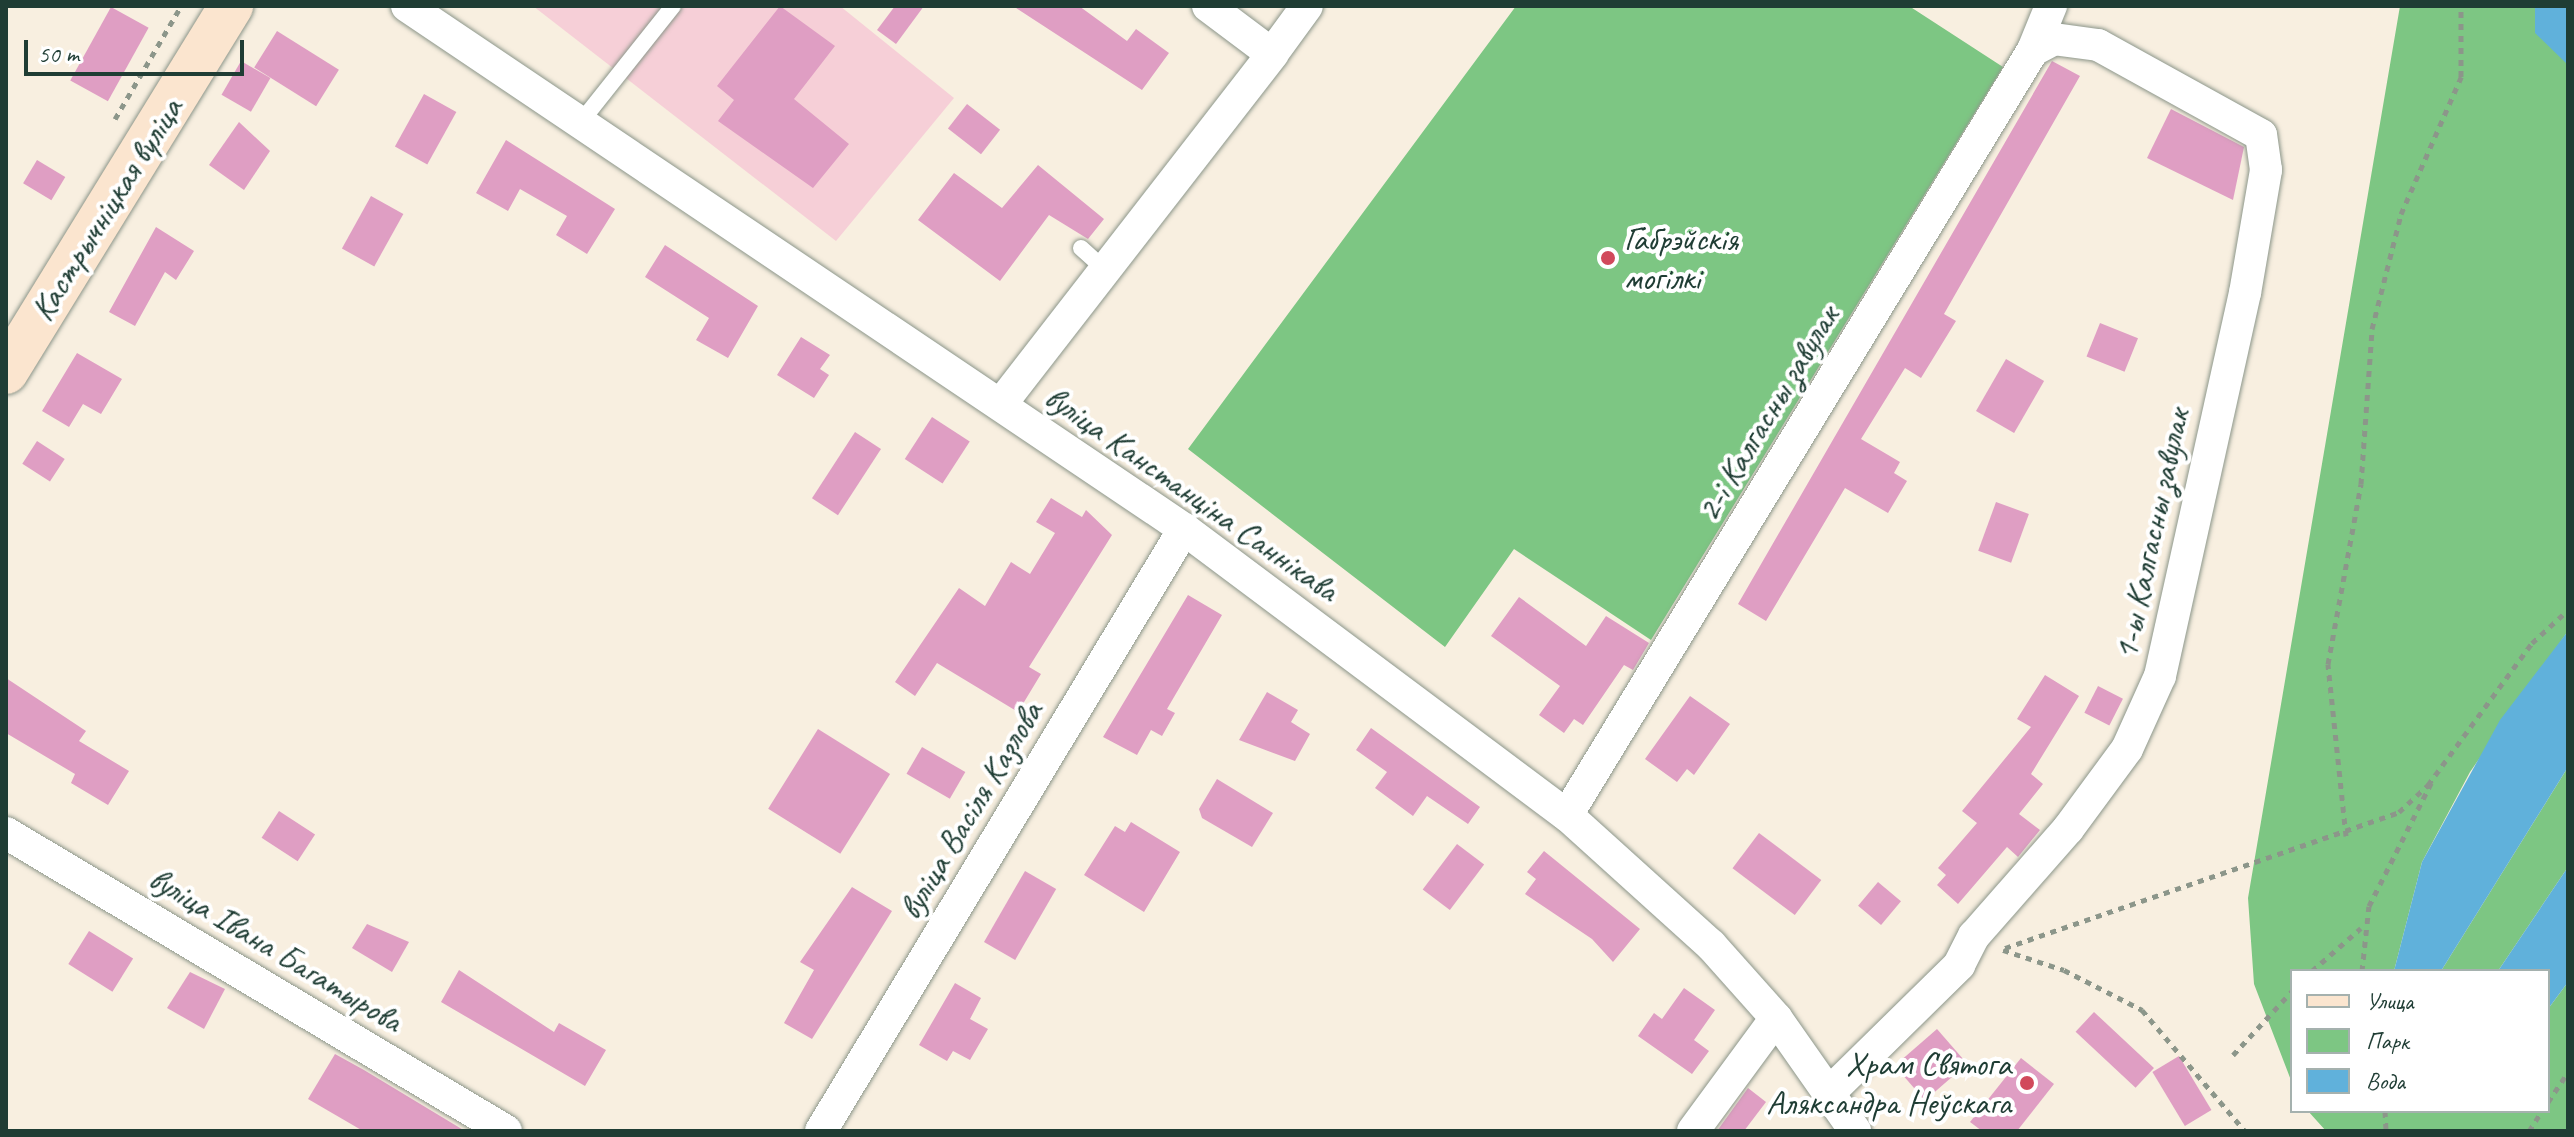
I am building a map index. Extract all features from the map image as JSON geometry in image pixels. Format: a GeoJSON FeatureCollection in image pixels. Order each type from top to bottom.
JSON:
{"type":"FeatureCollection","features":[{"type":"Feature","properties":{"kind":"main road","name":"Кастрычніцкая вуліца"},"geometry":{"type":"LineString","coordinates":[[6,372],[231,6]]}},
{"type":"Feature","properties":{"kind":"street","name":"вуліца Канстанціна Саннікава"},"geometry":{"type":"LineString","coordinates":[[407,6],[1184,529],[1567,815],[1711,945],[1776,1018],[1831,1091],[1855,1131]]}},
{"type":"Feature","properties":{"kind":"street"},"geometry":{"type":"LineString","coordinates":[[1208,6],[1272,54]]}},
{"type":"Feature","properties":{"kind":"street"},"geometry":{"type":"LineString","coordinates":[[1001,404],[1092,258],[1272,54],[1307,6]]}},
{"type":"Feature","properties":{"kind":"street","name":"2-і Калгасны завулак"},"geometry":{"type":"LineString","coordinates":[[1567,815],[2033,50],[2051,6]]}},
{"type":"Feature","properties":{"kind":"street","name":"1-ы Калгасны завулак"},"geometry":{"type":"LineString","coordinates":[[1831,1091],[1959,965],[1974,936],[2068,829],[2127,749],[2160,676],[2245,293],[2266,170],[2261,135],[2098,45],[2054,39],[2033,50]]}},
{"type":"Feature","properties":{"kind":"street","name":"вуліца Васіля Казлова"},"geometry":{"type":"LineString","coordinates":[[821,1131],[1184,529]]}},
{"type":"Feature","properties":{"kind":"street","name":"вуліца Івана Багатырова"},"geometry":{"type":"LineString","coordinates":[[6,833],[506,1131]]}},
{"type":"Feature","properties":{"kind":"street"},"geometry":{"type":"LineString","coordinates":[[1693,1131],[1776,1018]]}},
{"type":"Feature","properties":{"kind":"lane"},"geometry":{"type":"LineString","coordinates":[[580,123],[673,6]]}},
{"type":"Feature","properties":{"kind":"path"},"geometry":{"type":"LineString","coordinates":[[2346,836],[2328,664],[2361,484],[2372,329],[2401,214],[2461,77],[2461,6]]}},
{"type":"Feature","properties":{"kind":"path"},"geometry":{"type":"LineString","coordinates":[[2245,1131],[2142,1010],[2064,970],[1998,949],[2346,836],[2399,812],[2437,772],[2532,643],[2568,610]]}},
{"type":"Feature","properties":{"kind":"path"},"geometry":{"type":"LineString","coordinates":[[2314,969],[2362,927],[2437,772]]}},
{"type":"Feature","properties":{"kind":"path"},"geometry":{"type":"LineString","coordinates":[[2362,927],[2362,969]]}},
{"type":"Feature","properties":{"kind":"path"},"geometry":{"type":"LineString","coordinates":[[2233,1055],[2290,993]]}},
{"type":"Feature","properties":{"kind":"path"},"geometry":{"type":"LineString","coordinates":[[2550,1099],[2568,1072]]}},
{"type":"Feature","properties":{"kind":"path"},"geometry":{"type":"LineString","coordinates":[[2529,1131],[2541,1113]]}},
{"type":"Feature","properties":{"kind":"shaded area"},"geometry":{"type":"Polygon","coordinates":[[[533,6],[840,6],[954,98],[836,241],[533,6]]]}},
{"type":"Feature","properties":{"kind":"green space","name":"Габрэйскія могілкі"},"geometry":{"type":"Polygon","coordinates":[[[1516,6],[1909,6],[2003,67],[1651,640],[1514,549],[1445,647],[1188,449],[1516,6]]]}},
{"type":"Feature","properties":{"kind":"green space"},"geometry":{"type":"Polygon","coordinates":[[[2400,6],[2568,6],[2568,631],[2470,772],[2422,862],[2395,969],[2290,969],[2290,1078],[2254,984],[2248,898],[2400,6]]]}},
{"type":"Feature","properties":{"kind":"green space"},"geometry":{"type":"Polygon","coordinates":[[[2568,767],[2568,867],[2499,969],[2442,969],[2568,767]]]}},
{"type":"Feature","properties":{"kind":"green space"},"geometry":{"type":"Polygon","coordinates":[[[2568,982],[2568,1131],[2326,1131],[2310,1113],[2550,1113],[2550,1006],[2568,982]]]}},
{"type":"Feature","properties":{"kind":"water"},"geometry":{"type":"Polygon","coordinates":[[[2535,6],[2568,6],[2568,65],[2535,33],[2535,6]]]}},
{"type":"Feature","properties":{"kind":"water"},"geometry":{"type":"Polygon","coordinates":[[[2568,631],[2568,767],[2442,969],[2395,969],[2422,862],[2500,720],[2568,631]]]}},
{"type":"Feature","properties":{"kind":"water"},"geometry":{"type":"Polygon","coordinates":[[[2568,867],[2568,982],[2550,1006],[2550,969],[2499,969],[2568,867]]]}},
{"type":"Feature","properties":{"kind":"building"},"geometry":{"type":"Polygon","coordinates":[[[780,6],[835,46],[794,99],[849,144],[813,188],[718,121],[734,100],[717,86],[780,6]]]}},
{"type":"Feature","properties":{"kind":"building"},"geometry":{"type":"Polygon","coordinates":[[[895,6],[924,6],[896,44],[877,30],[895,6]]]}},
{"type":"Feature","properties":{"kind":"building"},"geometry":{"type":"Polygon","coordinates":[[[1013,6],[1079,6],[1127,41],[1136,29],[1169,53],[1142,90],[1013,6]]]}},
{"type":"Feature","properties":{"kind":"building"},"geometry":{"type":"Polygon","coordinates":[[[111,7],[149,28],[108,101],[70,80],[111,7]]]}},
{"type":"Feature","properties":{"kind":"building"},"geometry":{"type":"Polygon","coordinates":[[[277,31],[339,70],[316,106],[254,67],[277,31]]]}},
{"type":"Feature","properties":{"kind":"building"},"geometry":{"type":"Polygon","coordinates":[[[241,61],[270,78],[251,112],[222,95],[241,61]]]}},
{"type":"Feature","properties":{"kind":"building"},"geometry":{"type":"Polygon","coordinates":[[[2052,61],[2080,76],[1944,314],[1956,321],[1921,378],[1905,368],[1861,439],[1900,462],[1894,473],[1907,481],[1888,513],[1845,488],[1766,621],[1738,604],[2052,61]]]}},
{"type":"Feature","properties":{"kind":"building"},"geometry":{"type":"Polygon","coordinates":[[[424,94],[456,112],[427,164],[395,146],[424,94]]]}},
{"type":"Feature","properties":{"kind":"building"},"geometry":{"type":"Polygon","coordinates":[[[967,104],[1000,130],[981,154],[948,128],[967,104]]]}},
{"type":"Feature","properties":{"kind":"building"},"geometry":{"type":"Polygon","coordinates":[[[2171,109],[2244,147],[2233,200],[2147,158],[2171,109]]]}},
{"type":"Feature","properties":{"kind":"building"},"geometry":{"type":"Polygon","coordinates":[[[239,122],[270,151],[244,190],[209,165],[239,122]]]}},
{"type":"Feature","properties":{"kind":"building"},"geometry":{"type":"Polygon","coordinates":[[[506,140],[615,209],[587,254],[556,235],[567,216],[520,189],[508,211],[476,193],[506,140]]]}},
{"type":"Feature","properties":{"kind":"building"},"geometry":{"type":"Polygon","coordinates":[[[37,160],[65,177],[51,200],[23,183],[37,160]]]}},
{"type":"Feature","properties":{"kind":"building"},"geometry":{"type":"Polygon","coordinates":[[[1038,165],[1104,219],[1088,239],[1049,215],[1000,281],[918,220],[954,173],[1002,208],[1038,165]]]}},
{"type":"Feature","properties":{"kind":"building"},"geometry":{"type":"Polygon","coordinates":[[[371,196],[403,214],[374,266],[342,248],[371,196]]]}},
{"type":"Feature","properties":{"kind":"building"},"geometry":{"type":"Polygon","coordinates":[[[156,227],[194,251],[176,280],[165,272],[135,326],[109,312],[156,227]]]}},
{"type":"Feature","properties":{"kind":"building"},"geometry":{"type":"Polygon","coordinates":[[[665,245],[758,306],[728,358],[696,340],[709,318],[645,277],[665,245]]]}},
{"type":"Feature","properties":{"kind":"building"},"geometry":{"type":"Polygon","coordinates":[[[2100,323],[2138,338],[2125,372],[2087,356],[2100,323]]]}},
{"type":"Feature","properties":{"kind":"building"},"geometry":{"type":"Polygon","coordinates":[[[801,337],[830,355],[820,369],[829,375],[814,398],[777,375],[801,337]]]}},
{"type":"Feature","properties":{"kind":"building"},"geometry":{"type":"Polygon","coordinates":[[[77,353],[122,379],[101,414],[83,404],[69,427],[42,411],[77,353]]]}},
{"type":"Feature","properties":{"kind":"building"},"geometry":{"type":"Polygon","coordinates":[[[2006,359],[2044,381],[2014,433],[1976,411],[2006,359]]]}},
{"type":"Feature","properties":{"kind":"building"},"geometry":{"type":"Polygon","coordinates":[[[932,417],[970,442],[943,483],[905,459],[932,417]]]}},
{"type":"Feature","properties":{"kind":"building"},"geometry":{"type":"Polygon","coordinates":[[[855,432],[881,449],[838,515],[812,498],[855,432]]]}},
{"type":"Feature","properties":{"kind":"building"},"geometry":{"type":"Polygon","coordinates":[[[37,441],[65,459],[50,482],[22,464],[37,441]]]}},
{"type":"Feature","properties":{"kind":"building"},"geometry":{"type":"Polygon","coordinates":[[[1051,498],[1082,517],[1086,510],[1112,535],[1029,667],[1041,674],[1018,712],[937,663],[915,696],[895,682],[959,588],[985,606],[1011,562],[1030,574],[1055,533],[1036,522],[1051,498]]]}},
{"type":"Feature","properties":{"kind":"building"},"geometry":{"type":"Polygon","coordinates":[[[1996,502],[2029,514],[2011,563],[1978,551],[1996,502]]]}},
{"type":"Feature","properties":{"kind":"building"},"geometry":{"type":"Polygon","coordinates":[[[1188,595],[1222,615],[1167,709],[1175,713],[1162,736],[1151,730],[1137,755],[1103,737],[1188,595]]]}},
{"type":"Feature","properties":{"kind":"building"},"geometry":{"type":"Polygon","coordinates":[[[1519,597],[1586,646],[1606,616],[1649,643],[1633,670],[1624,665],[1583,725],[1574,719],[1564,733],[1539,715],[1560,686],[1491,636],[1519,597]]]}},
{"type":"Feature","properties":{"kind":"building"},"geometry":{"type":"Polygon","coordinates":[[[2045,675],[2079,696],[2031,774],[2043,784],[2019,814],[2040,830],[2018,857],[2007,847],[1958,904],[1937,885],[1946,875],[1938,868],[1977,823],[1962,811],[2031,727],[2017,719],[2045,675]]]}},
{"type":"Feature","properties":{"kind":"building"},"geometry":{"type":"Polygon","coordinates":[[[6,678],[86,731],[79,741],[129,771],[108,805],[71,783],[75,774],[6,733],[6,678]]]}},
{"type":"Feature","properties":{"kind":"building"},"geometry":{"type":"Polygon","coordinates":[[[2098,686],[2123,699],[2109,725],[2084,713],[2098,686]]]}},
{"type":"Feature","properties":{"kind":"building"},"geometry":{"type":"Polygon","coordinates":[[[1267,692],[1298,710],[1291,722],[1310,734],[1295,761],[1239,740],[1267,692]]]}},
{"type":"Feature","properties":{"kind":"building"},"geometry":{"type":"Polygon","coordinates":[[[1690,696],[1730,724],[1694,775],[1687,769],[1677,782],[1645,759],[1690,696]]]}},
{"type":"Feature","properties":{"kind":"building"},"geometry":{"type":"Polygon","coordinates":[[[1371,728],[1480,807],[1468,824],[1427,796],[1413,816],[1375,788],[1387,772],[1356,750],[1371,728]]]}},
{"type":"Feature","properties":{"kind":"building"},"geometry":{"type":"Polygon","coordinates":[[[818,729],[890,774],[840,854],[768,809],[818,729]]]}},
{"type":"Feature","properties":{"kind":"building"},"geometry":{"type":"Polygon","coordinates":[[[922,747],[965,772],[950,799],[906,774],[922,747]]]}},
{"type":"Feature","properties":{"kind":"building"},"geometry":{"type":"Polygon","coordinates":[[[1217,779],[1273,813],[1252,847],[1202,818],[1199,809],[1217,779]]]}},
{"type":"Feature","properties":{"kind":"building"},"geometry":{"type":"Polygon","coordinates":[[[279,811],[315,834],[298,861],[262,838],[279,811]]]}},
{"type":"Feature","properties":{"kind":"building"},"geometry":{"type":"Polygon","coordinates":[[[1131,822],[1180,852],[1144,912],[1084,875],[1115,826],[1125,832],[1131,822]]]}},
{"type":"Feature","properties":{"kind":"building"},"geometry":{"type":"Polygon","coordinates":[[[1759,833],[1821,880],[1795,915],[1733,868],[1759,833]]]}},
{"type":"Feature","properties":{"kind":"building"},"geometry":{"type":"Polygon","coordinates":[[[1457,844],[1484,864],[1450,910],[1423,890],[1457,844]]]}},
{"type":"Feature","properties":{"kind":"building"},"geometry":{"type":"Polygon","coordinates":[[[1544,851],[1640,929],[1613,962],[1592,939],[1525,894],[1536,879],[1527,872],[1544,851]]]}},
{"type":"Feature","properties":{"kind":"building"},"geometry":{"type":"Polygon","coordinates":[[[1025,871],[1056,889],[1015,960],[984,942],[1025,871]]]}},
{"type":"Feature","properties":{"kind":"building"},"geometry":{"type":"Polygon","coordinates":[[[1878,882],[1901,901],[1881,925],[1858,906],[1878,882]]]}},
{"type":"Feature","properties":{"kind":"building"},"geometry":{"type":"Polygon","coordinates":[[[852,887],[892,911],[812,1039],[784,1023],[814,970],[800,962],[852,887]]]}},
{"type":"Feature","properties":{"kind":"building"},"geometry":{"type":"Polygon","coordinates":[[[367,924],[409,942],[392,972],[352,948],[367,924]]]}},
{"type":"Feature","properties":{"kind":"building"},"geometry":{"type":"Polygon","coordinates":[[[89,931],[133,959],[112,992],[68,964],[89,931]]]}},
{"type":"Feature","properties":{"kind":"building"},"geometry":{"type":"Polygon","coordinates":[[[459,970],[554,1032],[559,1023],[606,1050],[585,1086],[441,1002],[459,970]]]}},
{"type":"Feature","properties":{"kind":"building"},"geometry":{"type":"Polygon","coordinates":[[[190,972],[225,989],[204,1029],[167,1008],[190,972]]]}},
{"type":"Feature","properties":{"kind":"building"},"geometry":{"type":"Polygon","coordinates":[[[955,983],[981,998],[970,1019],[988,1029],[970,1060],[953,1051],[947,1061],[919,1045],[955,983]]]}},
{"type":"Feature","properties":{"kind":"building"},"geometry":{"type":"Polygon","coordinates":[[[1684,988],[1715,1010],[1694,1040],[1709,1051],[1692,1074],[1638,1036],[1654,1013],[1662,1019],[1684,988]]]}},
{"type":"Feature","properties":{"kind":"building"},"geometry":{"type":"Polygon","coordinates":[[[2094,1012],[2154,1068],[2136,1088],[2076,1032],[2094,1012]]]}},
{"type":"Feature","properties":{"kind":"building"},"geometry":{"type":"Polygon","coordinates":[[[1937,1029],[1967,1064],[1925,1100],[1895,1066],[1937,1029]]]}},
{"type":"Feature","properties":{"kind":"building"},"geometry":{"type":"Polygon","coordinates":[[[335,1054],[465,1131],[363,1131],[308,1099],[335,1054]]]}},
{"type":"Feature","properties":{"kind":"building"},"geometry":{"type":"Polygon","coordinates":[[[2179,1056],[2211,1110],[2185,1126],[2152,1072],[2179,1056]]]}},
{"type":"Feature","properties":{"kind":"building","name":"Храм Святога Аляксандра Неўскага"},"geometry":{"type":"Polygon","coordinates":[[[2021,1058],[2054,1084],[2017,1131],[1982,1131],[1970,1122],[2021,1058]]]}},
{"type":"Feature","properties":{"kind":"building"},"geometry":{"type":"Polygon","coordinates":[[[1748,1088],[1766,1102],[1744,1131],[1717,1131],[1748,1088]]]}},
{"type":"Feature","properties":{"kind":"place","name":"Габрэйскія могілкі"},"geometry":{"type":"Point","coordinates":[1608,258]}},
{"type":"Feature","properties":{"kind":"place","name":"Храм Святога Аляксандра Неўскага"},"geometry":{"type":"Point","coordinates":[2027,1083]}}]}
